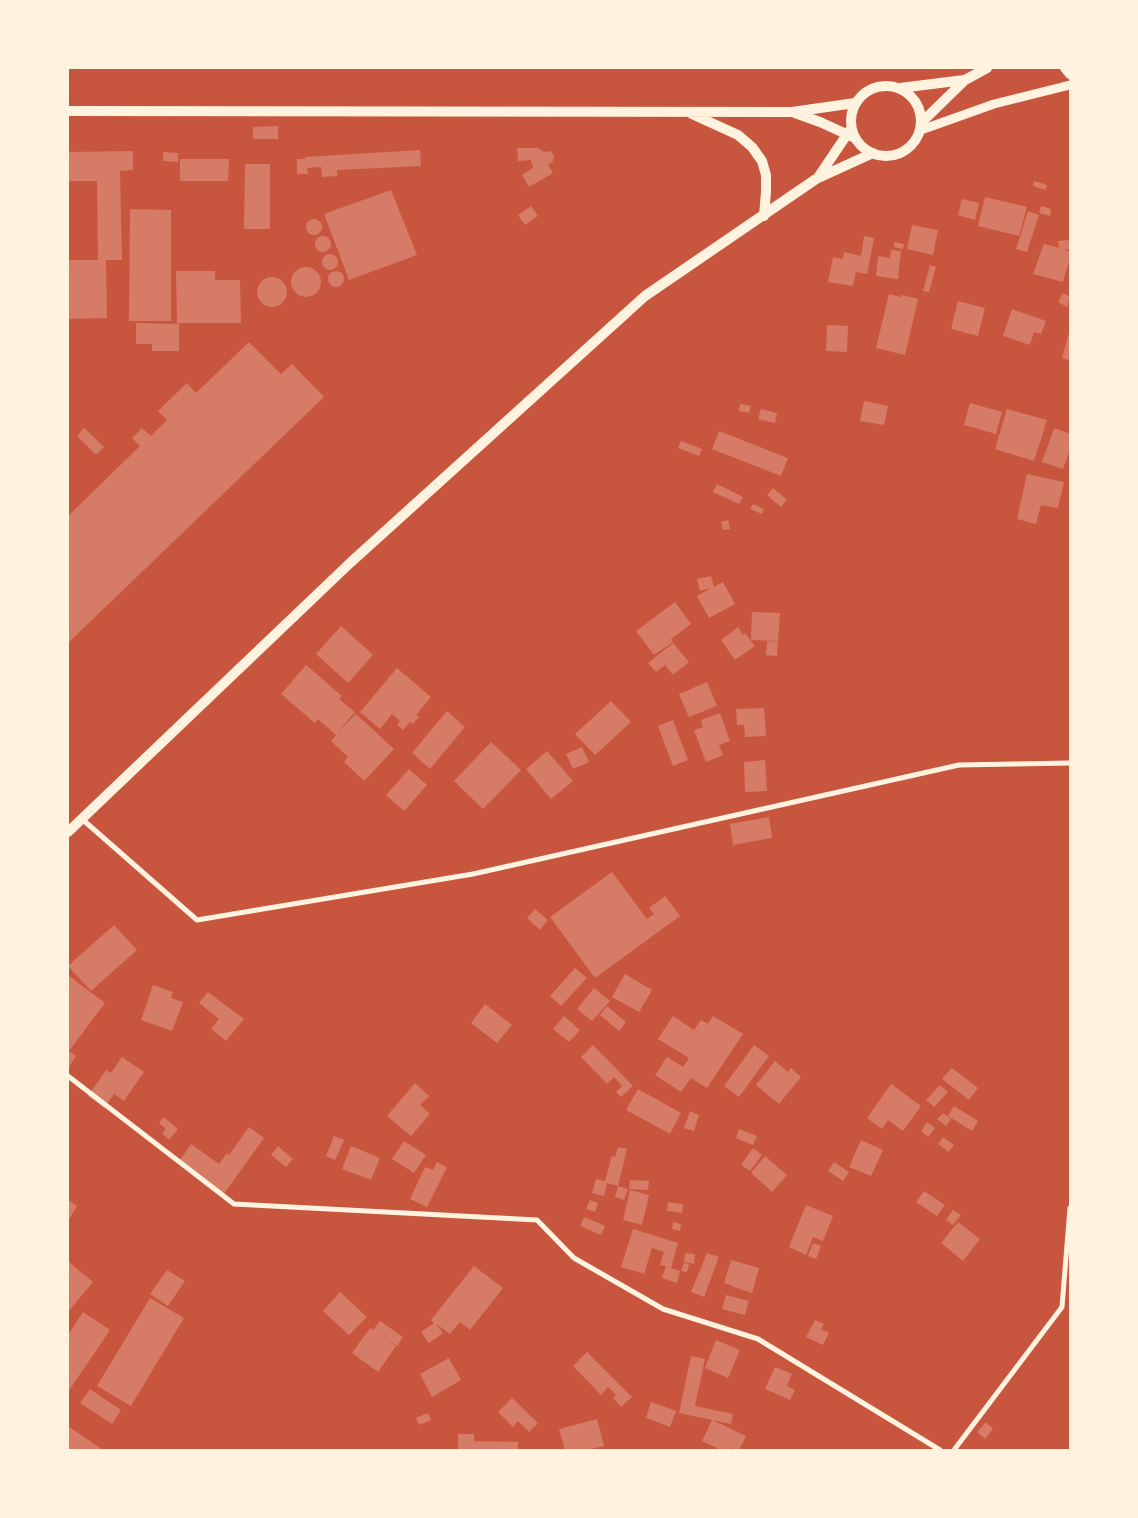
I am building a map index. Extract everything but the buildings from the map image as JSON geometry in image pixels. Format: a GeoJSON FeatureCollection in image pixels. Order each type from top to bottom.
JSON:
{"type":"FeatureCollection","features":[{"type":"Feature","properties":{"kind":"main road"},"geometry":{"type":"LineString","coordinates":[[792,112],[852,133],[866,150],[890,156],[906,150],[918,138],[922,126],[965,80],[987,68]]}},
{"type":"Feature","properties":{"kind":"main road"},"geometry":{"type":"LineString","coordinates":[[1066,68],[1070,74]]}},
{"type":"Feature","properties":{"kind":"main road"},"geometry":{"type":"LineString","coordinates":[[900,88],[965,80]]}},
{"type":"Feature","properties":{"kind":"main road"},"geometry":{"type":"LineString","coordinates":[[816,178],[852,133],[851,119],[855,103],[860,96],[875,87],[892,85],[908,92],[919,105],[922,126]]}},
{"type":"Feature","properties":{"kind":"main road"},"geometry":{"type":"LineString","coordinates":[[922,126],[994,104],[1070,85]]}},
{"type":"Feature","properties":{"kind":"main road"},"geometry":{"type":"LineString","coordinates":[[68,111],[792,112],[855,103]]}},
{"type":"Feature","properties":{"kind":"main road"},"geometry":{"type":"LineString","coordinates":[[688,112],[738,136],[752,147],[762,161],[766,184],[764,216]]}},
{"type":"Feature","properties":{"kind":"main road"},"geometry":{"type":"LineString","coordinates":[[68,832],[350,563],[645,296],[764,216],[816,178],[873,153]]}},
{"type":"Feature","properties":{"kind":"street"},"geometry":{"type":"LineString","coordinates":[[82,818],[197,920],[473,874],[959,765],[1070,763]]}},
{"type":"Feature","properties":{"kind":"street"},"geometry":{"type":"LineString","coordinates":[[68,1076],[234,1204],[537,1220],[574,1258],[582,1263],[663,1309],[758,1339],[940,1450]]}},
{"type":"Feature","properties":{"kind":"street"},"geometry":{"type":"LineString","coordinates":[[954,1450],[1062,1307],[1070,1208]]}}]}
